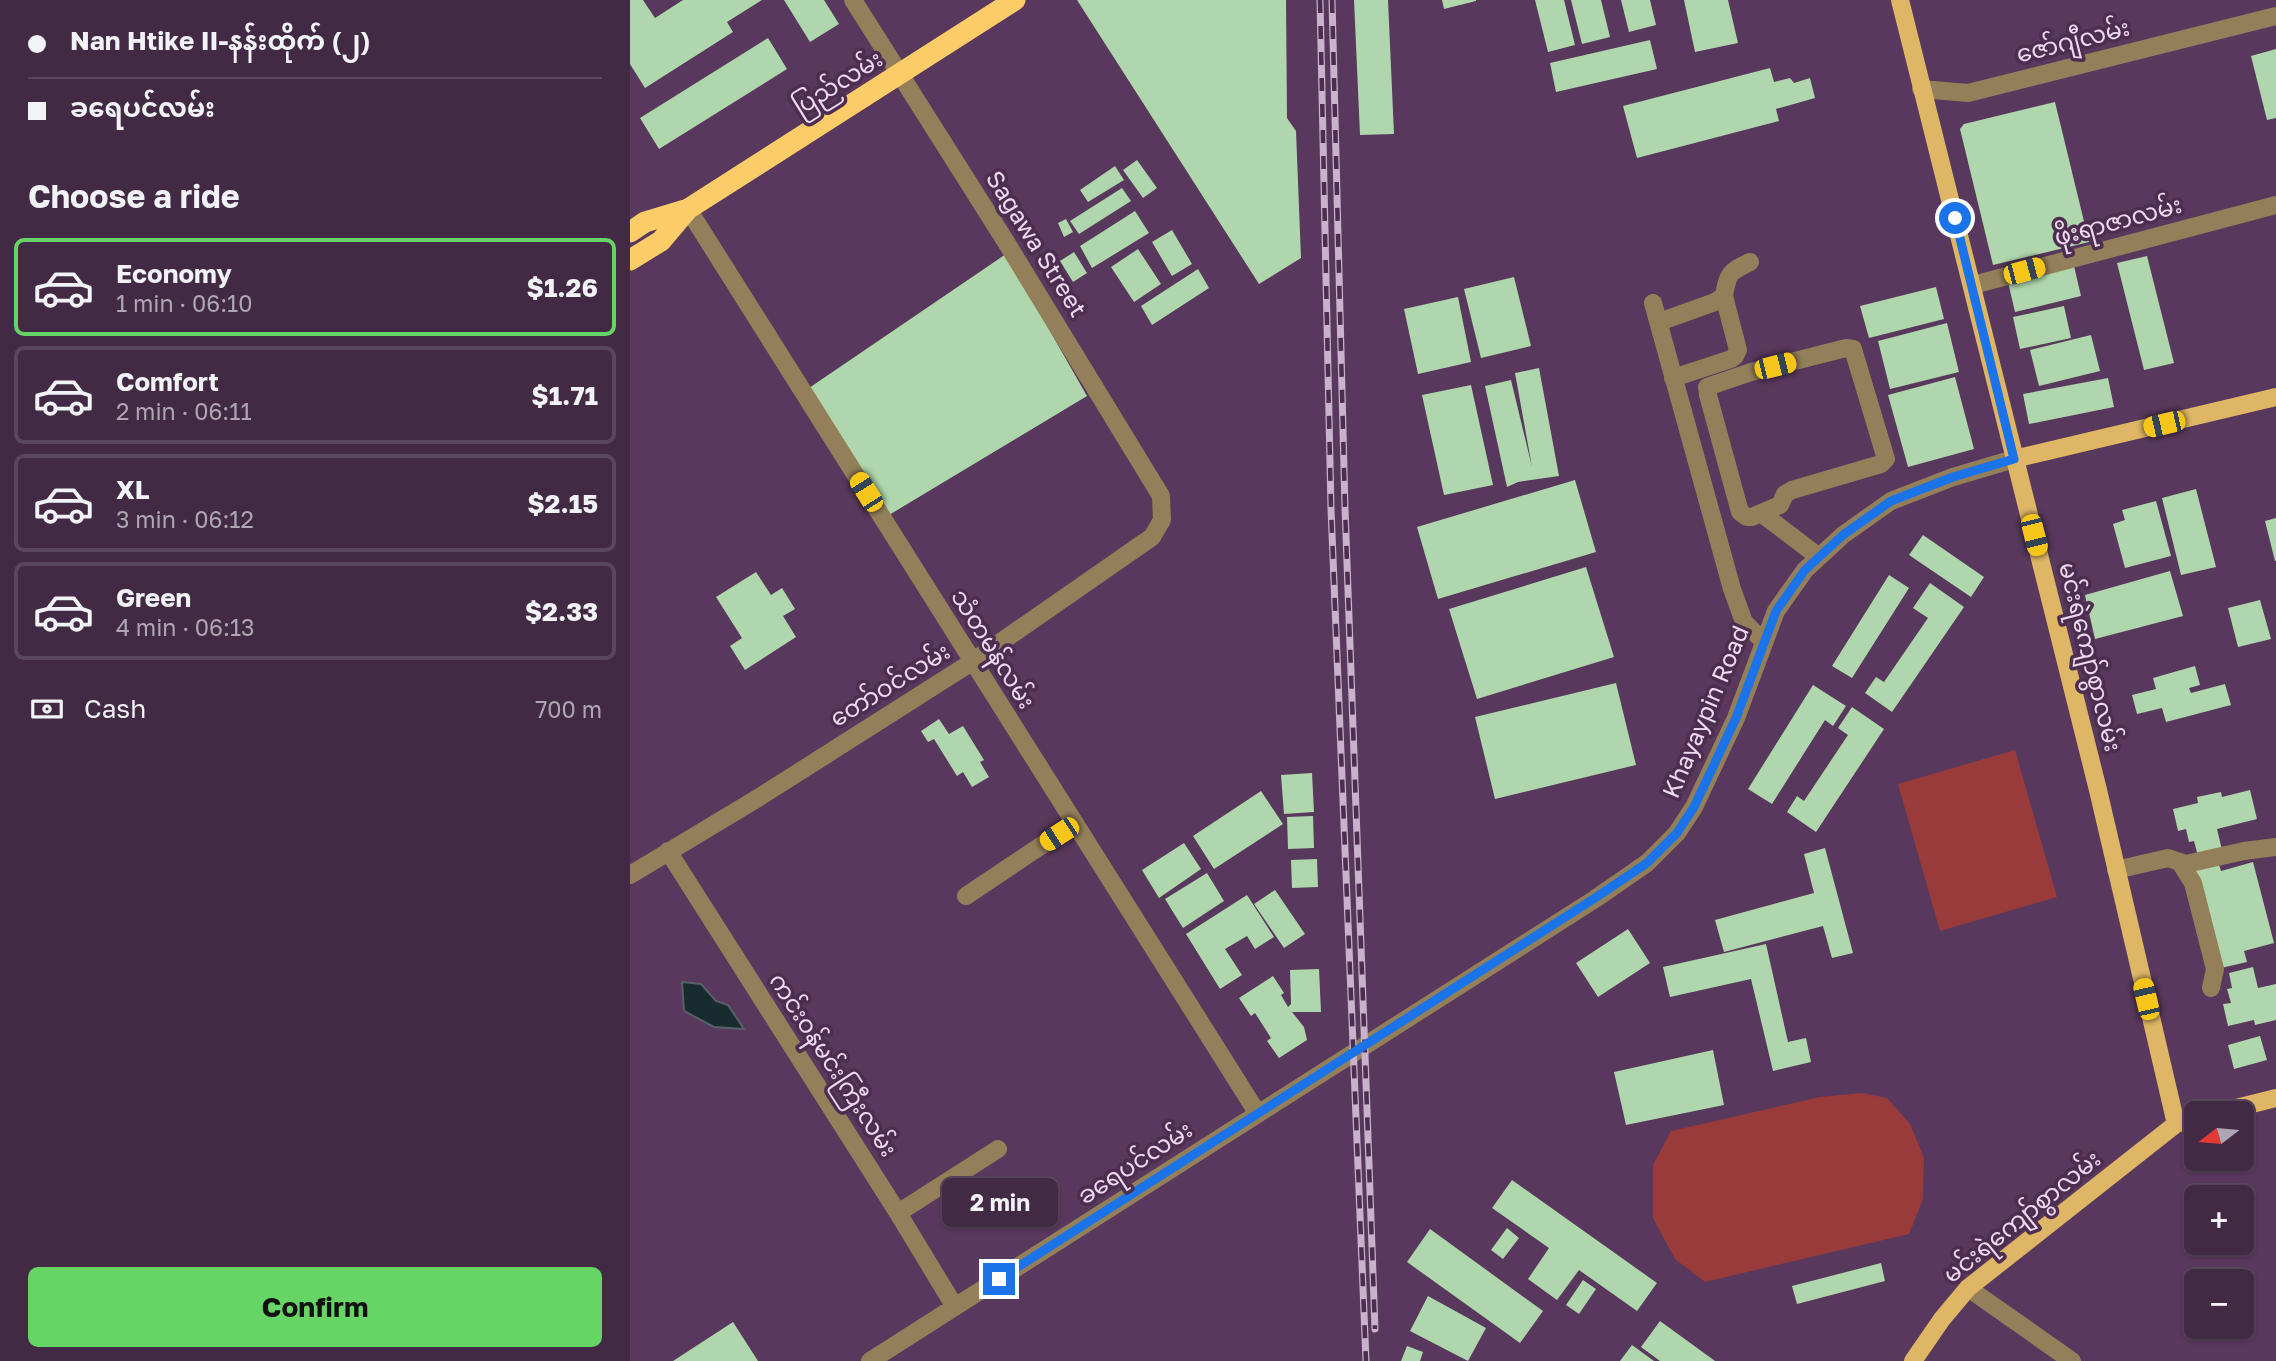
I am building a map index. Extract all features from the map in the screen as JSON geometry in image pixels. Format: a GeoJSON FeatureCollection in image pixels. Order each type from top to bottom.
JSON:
{"type":"FeatureCollection","features":[{"type":"Feature","properties":{"kind":"highway","name":"ပြည်လမ်း"},"geometry":{"type":"LineString","coordinates":[[630,232],[645,222],[688,209],[1015,0]]}},
{"type":"Feature","properties":{"kind":"highway","name":"ပြည်လမ်း"},"geometry":{"type":"LineString","coordinates":[[630,260],[661,241],[688,209]]}},
{"type":"Feature","properties":{"kind":"main road","name":"မင်းရဲကျော်စွာလမ်း"},"geometry":{"type":"LineString","coordinates":[[1900,0],[1973,285],[2176,1124]]}},
{"type":"Feature","properties":{"kind":"main road"},"geometry":{"type":"LineString","coordinates":[[2014,459],[2276,397]]}},
{"type":"Feature","properties":{"kind":"main road"},"geometry":{"type":"LineString","coordinates":[[2254,1104],[2276,1098]]}},
{"type":"Feature","properties":{"kind":"main road","name":"မင်းရဲကျော်စွာလမ်း"},"geometry":{"type":"LineString","coordinates":[[1913,1361],[1942,1319],[1968,1288],[2176,1124],[2184,1122]]}},
{"type":"Feature","properties":{"kind":"street","name":"Sagawa Street"},"geometry":{"type":"LineString","coordinates":[[853,0],[1040,297],[1161,496],[1162,520]]}},
{"type":"Feature","properties":{"kind":"street","name":"ဇော်ဂျီလမ်း"},"geometry":{"type":"LineString","coordinates":[[1922,89],[1968,93],[2276,16]]}},
{"type":"Feature","properties":{"kind":"street","name":"ဖိုးရာဇာလမ်း"},"geometry":{"type":"LineString","coordinates":[[1973,285],[2276,205]]}},
{"type":"Feature","properties":{"kind":"street","name":"သံတမန်လမ်း"},"geometry":{"type":"LineString","coordinates":[[688,209],[1258,1114]]}},
{"type":"Feature","properties":{"kind":"street"},"geometry":{"type":"LineString","coordinates":[[1673,378],[1735,356],[1738,351],[1724,296],[1728,276],[1733,270],[1750,262]]}},
{"type":"Feature","properties":{"kind":"street"},"geometry":{"type":"LineString","coordinates":[[1659,322],[1715,302],[1724,296]]}},
{"type":"Feature","properties":{"kind":"street"},"geometry":{"type":"LineString","coordinates":[[1653,303],[1732,589],[1744,622],[1763,641]]}},
{"type":"Feature","properties":{"kind":"street"},"geometry":{"type":"LineString","coordinates":[[1846,348],[1853,349],[1886,459],[1881,464],[1792,490],[1785,494],[1780,505],[1761,513],[1747,517],[1740,512],[1707,387],[1751,372],[1846,348]]}},
{"type":"Feature","properties":{"kind":"street","name":"Khayaypin Road"},"geometry":{"type":"LineString","coordinates":[[1320,1074],[1647,863],[1677,833],[1694,807],[1736,718],[1763,641],[1793,585],[1843,535],[1891,501],[1953,477],[2014,459]]}},
{"type":"Feature","properties":{"kind":"street"},"geometry":{"type":"LineString","coordinates":[[1761,513],[1819,557]]}},
{"type":"Feature","properties":{"kind":"street","name":"တော်ဝင်လမ်း"},"geometry":{"type":"LineString","coordinates":[[630,875],[758,798],[972,662],[1152,537],[1162,520]]}},
{"type":"Feature","properties":{"kind":"street"},"geometry":{"type":"LineString","coordinates":[[966,896],[1075,823]]}},
{"type":"Feature","properties":{"kind":"street"},"geometry":{"type":"LineString","coordinates":[[2181,864],[2276,847]]}},
{"type":"Feature","properties":{"kind":"street","name":"ကင်းဝန်မင်းကြီးလမ်း"},"geometry":{"type":"LineString","coordinates":[[668,852],[955,1307]]}},
{"type":"Feature","properties":{"kind":"street"},"geometry":{"type":"LineString","coordinates":[[2116,870],[2168,858],[2181,864],[2193,883],[2215,969],[2211,988]]}},
{"type":"Feature","properties":{"kind":"street","name":"ခရေပင်လမ်း"},"geometry":{"type":"LineString","coordinates":[[870,1361],[1320,1074]]}},
{"type":"Feature","properties":{"kind":"street"},"geometry":{"type":"LineString","coordinates":[[898,1213],[998,1149]]}},
{"type":"Feature","properties":{"kind":"street"},"geometry":{"type":"LineString","coordinates":[[1968,1288],[2072,1361]]}},
{"type":"Feature","properties":{"kind":"shaded area"},"geometry":{"type":"Polygon","coordinates":[[[2015,750],[2057,897],[1940,931],[1898,784],[2015,750]]]}},
{"type":"Feature","properties":{"kind":"shaded area"},"geometry":{"type":"Polygon","coordinates":[[[682,982],[701,984],[716,1001],[728,1005],[744,1029],[714,1027],[684,1011],[682,982]]]}},
{"type":"Feature","properties":{"kind":"shaded area"},"geometry":{"type":"Polygon","coordinates":[[[1862,1093],[1887,1098],[1910,1124],[1924,1158],[1923,1199],[1909,1234],[1705,1282],[1675,1259],[1653,1218],[1653,1165],[1671,1131],[1820,1097],[1862,1093]]]}},
{"type":"Feature","properties":{"kind":"building"},"geometry":{"type":"Polygon","coordinates":[[[630,0],[643,0],[655,18],[683,0],[762,0],[727,22],[733,32],[645,88],[630,64],[630,0]]]}},
{"type":"Feature","properties":{"kind":"building"},"geometry":{"type":"Polygon","coordinates":[[[784,0],[824,0],[839,24],[810,42],[784,0]]]}},
{"type":"Feature","properties":{"kind":"building"},"geometry":{"type":"Polygon","coordinates":[[[1077,0],[1286,0],[1287,118],[1296,131],[1301,258],[1259,284],[1077,0]]]}},
{"type":"Feature","properties":{"kind":"building"},"geometry":{"type":"Polygon","coordinates":[[[1354,0],[1388,0],[1394,134],[1360,135],[1354,0]]]}},
{"type":"Feature","properties":{"kind":"building"},"geometry":{"type":"Polygon","coordinates":[[[1442,0],[1476,0],[1476,1],[1444,9],[1442,0]]]}},
{"type":"Feature","properties":{"kind":"building"},"geometry":{"type":"Polygon","coordinates":[[[1535,0],[1564,0],[1575,45],[1548,52],[1535,0]]]}},
{"type":"Feature","properties":{"kind":"building"},"geometry":{"type":"Polygon","coordinates":[[[1571,0],[1601,0],[1610,37],[1582,44],[1571,0]]]}},
{"type":"Feature","properties":{"kind":"building"},"geometry":{"type":"Polygon","coordinates":[[[1621,0],[1650,0],[1656,25],[1629,32],[1621,0]]]}},
{"type":"Feature","properties":{"kind":"building"},"geometry":{"type":"Polygon","coordinates":[[[1684,0],[1728,0],[1738,43],[1695,52],[1684,0]]]}},
{"type":"Feature","properties":{"kind":"building"},"geometry":{"type":"Polygon","coordinates":[[[768,38],[787,69],[659,149],[640,118],[768,38]]]}},
{"type":"Feature","properties":{"kind":"building"},"geometry":{"type":"Polygon","coordinates":[[[1650,40],[1657,69],[1556,92],[1550,63],[1650,40]]]}},
{"type":"Feature","properties":{"kind":"building"},"geometry":{"type":"Polygon","coordinates":[[[2276,49],[2276,118],[2267,120],[2251,56],[2276,49]]]}},
{"type":"Feature","properties":{"kind":"building"},"geometry":{"type":"Polygon","coordinates":[[[1770,68],[1774,82],[1790,78],[1794,83],[1810,78],[1815,98],[1776,109],[1779,121],[1637,158],[1623,106],[1770,68]]]}},
{"type":"Feature","properties":{"kind":"building"},"geometry":{"type":"Polygon","coordinates":[[[2055,102],[2089,242],[1993,265],[1960,129],[1964,124],[2055,102]]]}},
{"type":"Feature","properties":{"kind":"building"},"geometry":{"type":"Polygon","coordinates":[[[1137,160],[1157,188],[1143,198],[1123,170],[1137,160]]]}},
{"type":"Feature","properties":{"kind":"building"},"geometry":{"type":"Polygon","coordinates":[[[1115,166],[1124,180],[1088,202],[1080,190],[1115,166]]]}},
{"type":"Feature","properties":{"kind":"building"},"geometry":{"type":"Polygon","coordinates":[[[1122,188],[1131,201],[1079,234],[1070,221],[1122,188]]]}},
{"type":"Feature","properties":{"kind":"building"},"geometry":{"type":"Polygon","coordinates":[[[1135,211],[1149,233],[1092,268],[1080,246],[1135,211]]]}},
{"type":"Feature","properties":{"kind":"building"},"geometry":{"type":"Polygon","coordinates":[[[1066,219],[1073,232],[1064,237],[1058,223],[1066,219]]]}},
{"type":"Feature","properties":{"kind":"building"},"geometry":{"type":"Polygon","coordinates":[[[1172,230],[1192,264],[1172,276],[1152,242],[1172,230]]]}},
{"type":"Feature","properties":{"kind":"building"},"geometry":{"type":"Polygon","coordinates":[[[1138,249],[1161,284],[1134,302],[1111,267],[1138,249]]]}},
{"type":"Feature","properties":{"kind":"building"},"geometry":{"type":"Polygon","coordinates":[[[1074,252],[1087,273],[1073,282],[1060,261],[1074,252]]]}},
{"type":"Feature","properties":{"kind":"building"},"geometry":{"type":"Polygon","coordinates":[[[1006,254],[1087,396],[889,515],[809,388],[1006,254]]]}},
{"type":"Feature","properties":{"kind":"building"},"geometry":{"type":"Polygon","coordinates":[[[2147,256],[2174,363],[2144,370],[2117,263],[2147,256]]]}},
{"type":"Feature","properties":{"kind":"building"},"geometry":{"type":"Polygon","coordinates":[[[2074,266],[2081,296],[2015,312],[2008,282],[2074,266]]]}},
{"type":"Feature","properties":{"kind":"building"},"geometry":{"type":"Polygon","coordinates":[[[1198,269],[1209,288],[1152,325],[1141,306],[1198,269]]]}},
{"type":"Feature","properties":{"kind":"building"},"geometry":{"type":"Polygon","coordinates":[[[1514,277],[1531,346],[1481,358],[1464,289],[1514,277]]]}},
{"type":"Feature","properties":{"kind":"building"},"geometry":{"type":"Polygon","coordinates":[[[1936,287],[1944,319],[1869,338],[1860,306],[1936,287]]]}},
{"type":"Feature","properties":{"kind":"building"},"geometry":{"type":"Polygon","coordinates":[[[1458,297],[1471,362],[1418,374],[1404,309],[1458,297]]]}},
{"type":"Feature","properties":{"kind":"building"},"geometry":{"type":"Polygon","coordinates":[[[2064,306],[2071,338],[2020,349],[2013,317],[2064,306]]]}},
{"type":"Feature","properties":{"kind":"building"},"geometry":{"type":"Polygon","coordinates":[[[1947,323],[1959,372],[1890,389],[1878,341],[1947,323]]]}},
{"type":"Feature","properties":{"kind":"building"},"geometry":{"type":"Polygon","coordinates":[[[2091,335],[2100,371],[2039,386],[2030,350],[2091,335]]]}},
{"type":"Feature","properties":{"kind":"building"},"geometry":{"type":"Polygon","coordinates":[[[1539,368],[1559,476],[1518,482],[1507,487],[1485,386],[1511,380],[1532,467],[1515,373],[1539,368]]]}},
{"type":"Feature","properties":{"kind":"building"},"geometry":{"type":"Polygon","coordinates":[[[1955,377],[1974,449],[1908,467],[1888,395],[1955,377]]]}},
{"type":"Feature","properties":{"kind":"building"},"geometry":{"type":"Polygon","coordinates":[[[2108,378],[2114,407],[2029,424],[2023,394],[2108,378]]]}},
{"type":"Feature","properties":{"kind":"building"},"geometry":{"type":"Polygon","coordinates":[[[1471,385],[1493,485],[1444,495],[1422,395],[1471,385]]]}},
{"type":"Feature","properties":{"kind":"building"},"geometry":{"type":"Polygon","coordinates":[[[1575,480],[1596,552],[1438,599],[1417,527],[1575,480]]]}},
{"type":"Feature","properties":{"kind":"building"},"geometry":{"type":"Polygon","coordinates":[[[2196,489],[2216,567],[2181,575],[2162,498],[2196,489]]]}},
{"type":"Feature","properties":{"kind":"building"},"geometry":{"type":"Polygon","coordinates":[[[2156,501],[2171,556],[2125,568],[2113,524],[2125,520],[2122,510],[2156,501]]]}},
{"type":"Feature","properties":{"kind":"building"},"geometry":{"type":"Polygon","coordinates":[[[2276,518],[2276,561],[2275,561],[2265,521],[2276,518]]]}},
{"type":"Feature","properties":{"kind":"building"},"geometry":{"type":"Polygon","coordinates":[[[1923,535],[1984,577],[1971,597],[1909,555],[1923,535]]]}},
{"type":"Feature","properties":{"kind":"building"},"geometry":{"type":"Polygon","coordinates":[[[1586,567],[1614,657],[1477,699],[1449,609],[1586,567]]]}},
{"type":"Feature","properties":{"kind":"building"},"geometry":{"type":"Polygon","coordinates":[[[2170,571],[2183,616],[2095,639],[2085,595],[2170,571]]]}},
{"type":"Feature","properties":{"kind":"building"},"geometry":{"type":"Polygon","coordinates":[[[756,572],[771,595],[782,588],[795,609],[783,616],[796,637],[745,670],[730,646],[742,638],[716,597],[756,572]]]}},
{"type":"Feature","properties":{"kind":"building"},"geometry":{"type":"Polygon","coordinates":[[[1889,575],[1909,588],[1852,678],[1832,666],[1889,575]]]}},
{"type":"Feature","properties":{"kind":"building"},"geometry":{"type":"Polygon","coordinates":[[[1930,583],[1964,607],[1892,712],[1865,693],[1876,677],[1884,682],[1928,618],[1913,608],[1930,583]]]}},
{"type":"Feature","properties":{"kind":"building"},"geometry":{"type":"Polygon","coordinates":[[[2260,600],[2271,639],[2238,647],[2228,608],[2260,600]]]}},
{"type":"Feature","properties":{"kind":"building"},"geometry":{"type":"Polygon","coordinates":[[[2195,666],[2200,685],[2189,688],[2191,693],[2225,684],[2231,705],[2166,722],[2162,708],[2137,714],[2132,695],[2156,689],[2153,678],[2195,666]]]}},
{"type":"Feature","properties":{"kind":"building"},"geometry":{"type":"Polygon","coordinates":[[[1616,683],[1636,765],[1495,799],[1475,717],[1616,683]]]}},
{"type":"Feature","properties":{"kind":"building"},"geometry":{"type":"Polygon","coordinates":[[[1813,685],[1846,706],[1833,726],[1825,720],[1772,804],[1748,789],[1813,685]]]}},
{"type":"Feature","properties":{"kind":"building"},"geometry":{"type":"Polygon","coordinates":[[[1852,707],[1884,729],[1816,832],[1787,812],[1797,796],[1804,801],[1848,735],[1838,728],[1852,707]]]}},
{"type":"Feature","properties":{"kind":"building"},"geometry":{"type":"Polygon","coordinates":[[[939,719],[949,734],[963,726],[984,760],[980,762],[989,777],[972,787],[963,772],[957,776],[934,739],[928,742],[921,731],[939,719]]]}},
{"type":"Feature","properties":{"kind":"building"},"geometry":{"type":"Polygon","coordinates":[[[1312,773],[1314,812],[1284,814],[1281,775],[1312,773]]]}},
{"type":"Feature","properties":{"kind":"building"},"geometry":{"type":"Polygon","coordinates":[[[2250,790],[2257,819],[2217,829],[2222,850],[2198,856],[2194,841],[2189,842],[2186,829],[2178,831],[2173,809],[2198,803],[2197,797],[2221,792],[2222,797],[2250,790]]]}},
{"type":"Feature","properties":{"kind":"building"},"geometry":{"type":"Polygon","coordinates":[[[1261,791],[1283,824],[1214,869],[1193,836],[1261,791]]]}},
{"type":"Feature","properties":{"kind":"building"},"geometry":{"type":"Polygon","coordinates":[[[1313,816],[1314,848],[1288,849],[1287,817],[1313,816]]]}},
{"type":"Feature","properties":{"kind":"building"},"geometry":{"type":"Polygon","coordinates":[[[1184,843],[1201,869],[1159,898],[1142,870],[1184,843]]]}},
{"type":"Feature","properties":{"kind":"building"},"geometry":{"type":"Polygon","coordinates":[[[1825,848],[1853,953],[1832,958],[1823,926],[1724,952],[1715,920],[1814,893],[1804,854],[1825,848]]]}},
{"type":"Feature","properties":{"kind":"building"},"geometry":{"type":"Polygon","coordinates":[[[2217,858],[2221,871],[2253,862],[2274,943],[2244,951],[2247,962],[2221,968],[2194,864],[2217,858]]]}},
{"type":"Feature","properties":{"kind":"building"},"geometry":{"type":"Polygon","coordinates":[[[1317,859],[1318,887],[1292,888],[1291,860],[1317,859]]]}},
{"type":"Feature","properties":{"kind":"building"},"geometry":{"type":"Polygon","coordinates":[[[1207,873],[1224,901],[1183,928],[1165,899],[1207,873]]]}},
{"type":"Feature","properties":{"kind":"building"},"geometry":{"type":"Polygon","coordinates":[[[1275,890],[1305,934],[1284,948],[1254,904],[1275,890]]]}},
{"type":"Feature","properties":{"kind":"building"},"geometry":{"type":"Polygon","coordinates":[[[1247,895],[1274,937],[1255,949],[1247,936],[1225,949],[1242,975],[1220,989],[1186,934],[1247,895]]]}},
{"type":"Feature","properties":{"kind":"building"},"geometry":{"type":"Polygon","coordinates":[[[1628,929],[1650,963],[1598,997],[1576,963],[1628,929]]]}},
{"type":"Feature","properties":{"kind":"building"},"geometry":{"type":"Polygon","coordinates":[[[1766,944],[1788,1042],[1806,1038],[1811,1062],[1773,1071],[1751,979],[1670,997],[1663,967],[1766,944]]]}},
{"type":"Feature","properties":{"kind":"building"},"geometry":{"type":"Polygon","coordinates":[[[2253,967],[2258,988],[2276,984],[2276,1020],[2255,1025],[2254,1020],[2228,1026],[2223,1004],[2231,1003],[2227,989],[2232,988],[2229,973],[2253,967]]]}},
{"type":"Feature","properties":{"kind":"building"},"geometry":{"type":"Polygon","coordinates":[[[1319,969],[1321,1012],[1292,1012],[1304,1027],[1307,1040],[1279,1058],[1267,1041],[1271,1038],[1255,1013],[1251,1016],[1239,998],[1273,976],[1284,993],[1281,995],[1288,1007],[1291,1004],[1290,970],[1319,969]]]}},
{"type":"Feature","properties":{"kind":"building"},"geometry":{"type":"Polygon","coordinates":[[[2260,1036],[2267,1060],[2234,1069],[2228,1045],[2260,1036]]]}},
{"type":"Feature","properties":{"kind":"building"},"geometry":{"type":"Polygon","coordinates":[[[1713,1050],[1724,1105],[1626,1125],[1614,1072],[1713,1050]]]}},
{"type":"Feature","properties":{"kind":"building"},"geometry":{"type":"Polygon","coordinates":[[[1512,1180],[1657,1283],[1637,1311],[1579,1270],[1557,1300],[1528,1279],[1549,1248],[1492,1208],[1512,1180]]]}},
{"type":"Feature","properties":{"kind":"building"},"geometry":{"type":"Polygon","coordinates":[[[1507,1228],[1519,1238],[1503,1259],[1491,1250],[1507,1228]]]}},
{"type":"Feature","properties":{"kind":"building"},"geometry":{"type":"Polygon","coordinates":[[[1430,1229],[1543,1311],[1520,1343],[1407,1262],[1430,1229]]]}},
{"type":"Feature","properties":{"kind":"building"},"geometry":{"type":"Polygon","coordinates":[[[1881,1263],[1885,1281],[1797,1304],[1792,1286],[1881,1263]]]}},
{"type":"Feature","properties":{"kind":"building"},"geometry":{"type":"Polygon","coordinates":[[[1583,1280],[1596,1289],[1579,1314],[1566,1305],[1583,1280]]]}},
{"type":"Feature","properties":{"kind":"building"},"geometry":{"type":"Polygon","coordinates":[[[1428,1296],[1486,1328],[1468,1361],[1410,1331],[1428,1296]]]}},
{"type":"Feature","properties":{"kind":"building"},"geometry":{"type":"Polygon","coordinates":[[[1660,1321],[1715,1361],[1660,1361],[1641,1347],[1660,1321]]]}},
{"type":"Feature","properties":{"kind":"building"},"geometry":{"type":"Polygon","coordinates":[[[733,1322],[758,1361],[673,1361],[733,1322]]]}},
{"type":"Feature","properties":{"kind":"building"},"geometry":{"type":"Polygon","coordinates":[[[1632,1345],[1654,1361],[1620,1361],[1632,1345]]]}},
{"type":"Feature","properties":{"kind":"building"},"geometry":{"type":"Polygon","coordinates":[[[1407,1346],[1423,1352],[1420,1361],[1401,1361],[1407,1346]]]}},
{"type":"Feature","properties":{"kind":"railway"},"geometry":{"type":"LineString","coordinates":[[1320,0],[1331,509],[1366,1361]]}},
{"type":"Feature","properties":{"kind":"railway"},"geometry":{"type":"LineString","coordinates":[[1332,0],[1345,508],[1375,1329]]}},
{"type":"Feature","properties":{"kind":"route"},"geometry":{"type":"LineString","coordinates":[[999,1279],[1647,863],[1677,833],[1694,807],[1736,718],[1776,611],[1805,570],[1843,535],[1891,501],[1923,487],[2014,459],[1955,218]]}}]}
